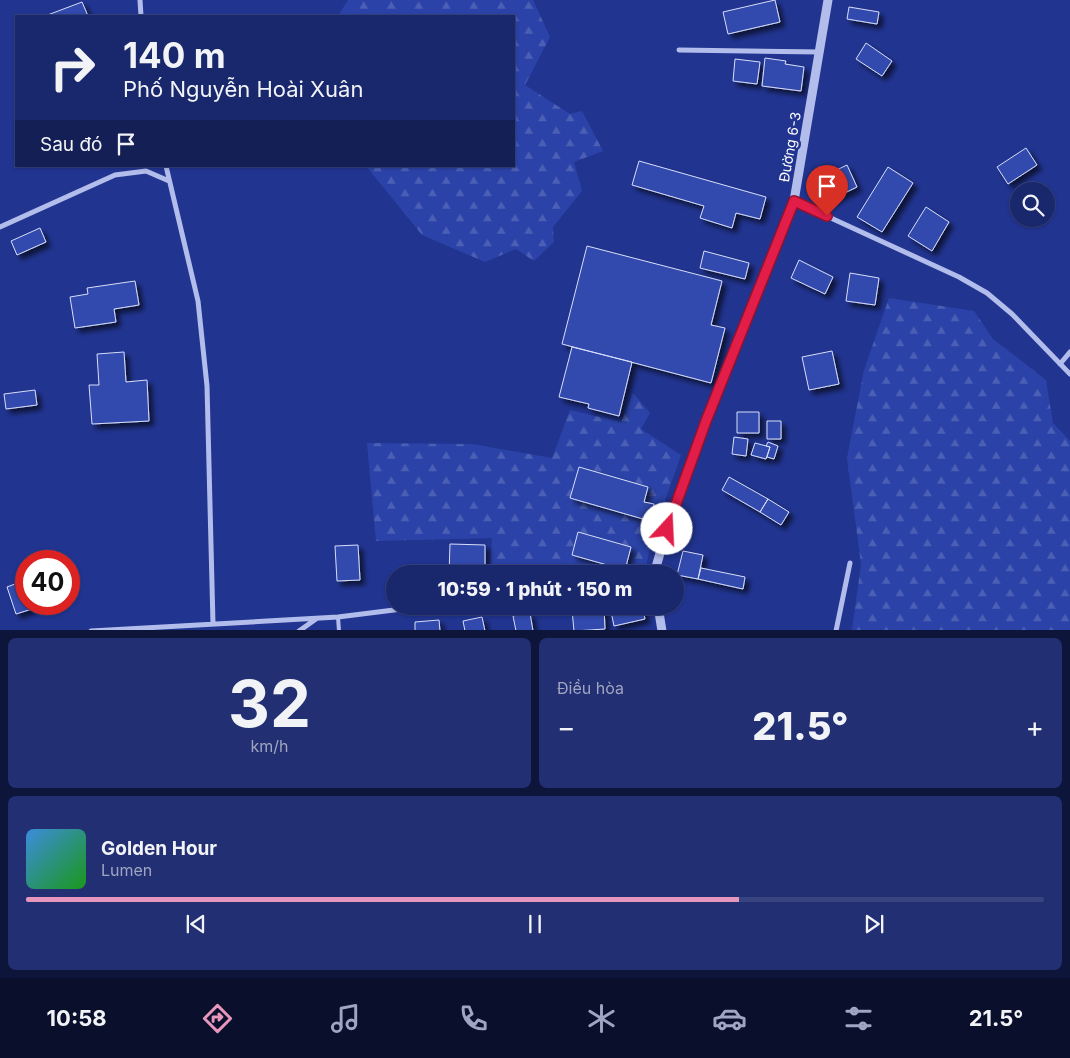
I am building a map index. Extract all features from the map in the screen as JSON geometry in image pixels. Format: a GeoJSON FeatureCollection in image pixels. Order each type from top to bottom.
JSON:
{"type":"FeatureCollection","features":[{"type":"Feature","properties":{"kind":"street"},"geometry":{"type":"LineString","coordinates":[[140,0],[140,15]]}},
{"type":"Feature","properties":{"kind":"street","name":"Đường 6-3"},"geometry":{"type":"LineString","coordinates":[[657,565],[667,529],[706,421],[794,201],[821,52],[828,0]]}},
{"type":"Feature","properties":{"kind":"street"},"geometry":{"type":"LineString","coordinates":[[679,50],[821,52]]}},
{"type":"Feature","properties":{"kind":"street"},"geometry":{"type":"LineString","coordinates":[[166,167],[198,301],[207,386],[211,465],[213,624]]}},
{"type":"Feature","properties":{"kind":"street"},"geometry":{"type":"LineString","coordinates":[[0,226],[115,174],[146,171],[169,181]]}},
{"type":"Feature","properties":{"kind":"street"},"geometry":{"type":"LineString","coordinates":[[794,201],[959,277],[987,293],[1012,314],[1070,374]]}},
{"type":"Feature","properties":{"kind":"street"},"geometry":{"type":"LineString","coordinates":[[1060,364],[1070,352]]}},
{"type":"Feature","properties":{"kind":"street"},"geometry":{"type":"LineString","coordinates":[[836,630],[850,563]]}},
{"type":"Feature","properties":{"kind":"street"},"geometry":{"type":"LineString","coordinates":[[91,630],[316,619],[386,611]]}},
{"type":"Feature","properties":{"kind":"street"},"geometry":{"type":"LineString","coordinates":[[660,615],[662,630]]}},
{"type":"Feature","properties":{"kind":"street"},"geometry":{"type":"LineString","coordinates":[[299,630],[316,619]]}},
{"type":"Feature","properties":{"kind":"lane"},"geometry":{"type":"LineString","coordinates":[[338,617],[339,630]]}},
{"type":"Feature","properties":{"kind":"green space"},"geometry":{"type":"Polygon","coordinates":[[[348,0],[533,0],[550,37],[525,85],[570,114],[582,111],[603,151],[574,162],[582,191],[553,227],[554,242],[534,261],[516,249],[485,262],[422,235],[367,167],[515,167],[515,15],[339,15],[348,0]]]}},
{"type":"Feature","properties":{"kind":"green space"},"geometry":{"type":"Polygon","coordinates":[[[889,298],[974,311],[993,339],[1046,380],[1053,423],[1070,441],[1070,630],[852,630],[861,564],[847,458],[864,370],[889,298]]]}},
{"type":"Feature","properties":{"kind":"green space"},"geometry":{"type":"Polygon","coordinates":[[[633,393],[650,413],[641,429],[681,455],[653,535],[646,565],[490,565],[492,538],[376,541],[367,443],[472,444],[552,458],[570,410],[621,422],[633,393]]]}},
{"type":"Feature","properties":{"kind":"building"},"geometry":{"type":"Polygon","coordinates":[[[775,0],[780,22],[728,34],[723,12],[775,0]]]}},
{"type":"Feature","properties":{"kind":"building"},"geometry":{"type":"Polygon","coordinates":[[[82,2],[88,15],[48,15],[82,2]]]}},
{"type":"Feature","properties":{"kind":"building"},"geometry":{"type":"Polygon","coordinates":[[[849,7],[879,12],[877,24],[847,19],[849,7]]]}},
{"type":"Feature","properties":{"kind":"building"},"geometry":{"type":"Polygon","coordinates":[[[866,43],[892,61],[882,76],[856,59],[866,43]]]}},
{"type":"Feature","properties":{"kind":"building"},"geometry":{"type":"Polygon","coordinates":[[[765,58],[786,61],[785,64],[804,67],[801,91],[762,86],[765,58]]]}},
{"type":"Feature","properties":{"kind":"building"},"geometry":{"type":"Polygon","coordinates":[[[735,59],[760,62],[757,84],[733,81],[735,59]]]}},
{"type":"Feature","properties":{"kind":"building"},"geometry":{"type":"Polygon","coordinates":[[[1026,148],[1037,165],[1008,184],[997,167],[1026,148]]]}},
{"type":"Feature","properties":{"kind":"building"},"geometry":{"type":"Polygon","coordinates":[[[639,161],[766,197],[760,219],[736,213],[732,228],[700,218],[704,206],[632,185],[639,161]]]}},
{"type":"Feature","properties":{"kind":"building"},"geometry":{"type":"Polygon","coordinates":[[[847,165],[857,187],[824,203],[814,181],[847,165]]]}},
{"type":"Feature","properties":{"kind":"building"},"geometry":{"type":"Polygon","coordinates":[[[888,167],[913,183],[882,232],[857,217],[888,167]]]}},
{"type":"Feature","properties":{"kind":"building"},"geometry":{"type":"Polygon","coordinates":[[[926,207],[949,222],[932,251],[908,236],[926,207]]]}},
{"type":"Feature","properties":{"kind":"building"},"geometry":{"type":"Polygon","coordinates":[[[40,228],[46,242],[17,255],[11,241],[40,228]]]}},
{"type":"Feature","properties":{"kind":"building"},"geometry":{"type":"Polygon","coordinates":[[[587,246],[722,281],[711,325],[725,328],[711,383],[562,344],[587,246]]]}},
{"type":"Feature","properties":{"kind":"building"},"geometry":{"type":"Polygon","coordinates":[[[704,251],[749,263],[745,279],[700,268],[704,251]]]}},
{"type":"Feature","properties":{"kind":"building"},"geometry":{"type":"Polygon","coordinates":[[[799,260],[833,277],[825,294],[791,278],[799,260]]]}},
{"type":"Feature","properties":{"kind":"building"},"geometry":{"type":"Polygon","coordinates":[[[850,273],[879,278],[875,305],[846,301],[850,273]]]}},
{"type":"Feature","properties":{"kind":"building"},"geometry":{"type":"Polygon","coordinates":[[[135,281],[139,305],[114,309],[116,322],[75,328],[70,297],[88,294],[87,288],[135,281]]]}},
{"type":"Feature","properties":{"kind":"building"},"geometry":{"type":"Polygon","coordinates":[[[572,347],[632,362],[619,416],[588,408],[589,404],[559,397],[572,347]]]}},
{"type":"Feature","properties":{"kind":"building"},"geometry":{"type":"Polygon","coordinates":[[[832,351],[839,384],[809,390],[802,357],[832,351]]]}},
{"type":"Feature","properties":{"kind":"building"},"geometry":{"type":"Polygon","coordinates":[[[124,352],[126,382],[147,380],[149,421],[92,424],[89,385],[99,385],[97,354],[124,352]]]}},
{"type":"Feature","properties":{"kind":"building"},"geometry":{"type":"Polygon","coordinates":[[[35,390],[37,405],[6,409],[4,394],[35,390]]]}},
{"type":"Feature","properties":{"kind":"building"},"geometry":{"type":"Polygon","coordinates":[[[737,412],[759,412],[759,433],[737,433],[737,412]]]}},
{"type":"Feature","properties":{"kind":"building"},"geometry":{"type":"Polygon","coordinates":[[[767,421],[781,421],[781,439],[767,439],[767,421]]]}},
{"type":"Feature","properties":{"kind":"building"},"geometry":{"type":"Polygon","coordinates":[[[734,437],[748,439],[746,456],[732,454],[734,437]]]}},
{"type":"Feature","properties":{"kind":"building"},"geometry":{"type":"Polygon","coordinates":[[[768,442],[778,446],[774,459],[767,457],[770,447],[766,446],[768,442]]]}},
{"type":"Feature","properties":{"kind":"building"},"geometry":{"type":"Polygon","coordinates":[[[755,443],[770,447],[766,459],[751,455],[755,443]]]}},
{"type":"Feature","properties":{"kind":"building"},"geometry":{"type":"Polygon","coordinates":[[[579,467],[648,487],[644,502],[654,504],[650,521],[570,498],[579,467]]]}},
{"type":"Feature","properties":{"kind":"building"},"geometry":{"type":"Polygon","coordinates":[[[729,477],[768,499],[760,512],[722,490],[729,477]]]}},
{"type":"Feature","properties":{"kind":"building"},"geometry":{"type":"Polygon","coordinates":[[[768,499],[789,512],[781,525],[760,512],[768,499]]]}},
{"type":"Feature","properties":{"kind":"building"},"geometry":{"type":"Polygon","coordinates":[[[578,532],[631,547],[626,565],[607,565],[572,555],[578,532]]]}},
{"type":"Feature","properties":{"kind":"building"},"geometry":{"type":"Polygon","coordinates":[[[450,544],[485,545],[485,565],[449,565],[450,544]]]}},
{"type":"Feature","properties":{"kind":"building"},"geometry":{"type":"Polygon","coordinates":[[[358,545],[360,580],[337,581],[335,546],[358,545]]]}},
{"type":"Feature","properties":{"kind":"building"},"geometry":{"type":"Polygon","coordinates":[[[683,551],[703,555],[698,579],[684,576],[684,565],[680,565],[683,551]]]}},
{"type":"Feature","properties":{"kind":"building"},"geometry":{"type":"Polygon","coordinates":[[[701,568],[745,577],[743,589],[698,579],[701,568]]]}},
{"type":"Feature","properties":{"kind":"building"},"geometry":{"type":"Polygon","coordinates":[[[15,584],[15,611],[7,587],[15,584]]]}},
{"type":"Feature","properties":{"kind":"building"},"geometry":{"type":"Polygon","coordinates":[[[530,615],[533,630],[516,630],[513,616],[530,615]]]}},
{"type":"Feature","properties":{"kind":"building"},"geometry":{"type":"Polygon","coordinates":[[[572,615],[604,615],[605,629],[574,630],[572,615]]]}},
{"type":"Feature","properties":{"kind":"building"},"geometry":{"type":"Polygon","coordinates":[[[612,615],[644,615],[645,619],[614,626],[612,615]]]}},
{"type":"Feature","properties":{"kind":"building"},"geometry":{"type":"Polygon","coordinates":[[[482,617],[485,630],[465,630],[463,621],[482,617]]]}},
{"type":"Feature","properties":{"kind":"building"},"geometry":{"type":"Polygon","coordinates":[[[439,620],[440,630],[415,630],[415,622],[439,620]]]}},
{"type":"Feature","properties":{"kind":"route"},"geometry":{"type":"LineString","coordinates":[[667,529],[706,421],[794,201],[827,216]]}}]}
